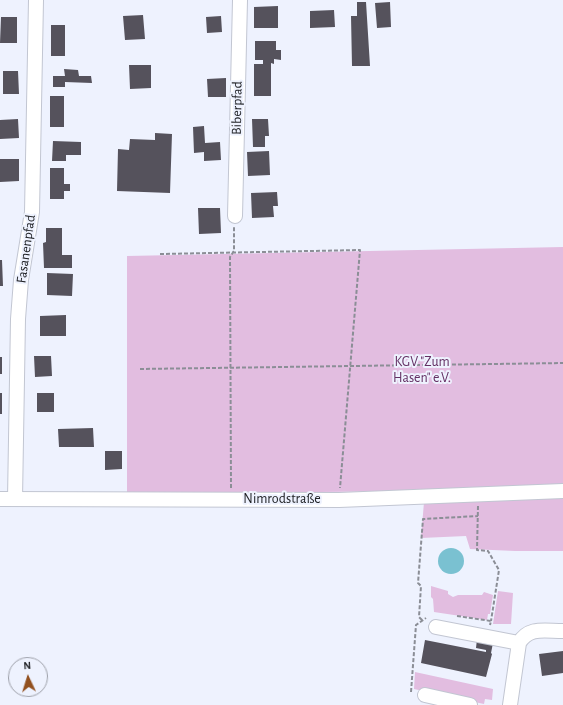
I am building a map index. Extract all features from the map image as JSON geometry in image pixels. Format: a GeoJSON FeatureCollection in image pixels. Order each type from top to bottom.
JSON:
{"type":"FeatureCollection","features":[{"type":"Feature","properties":{"kind":"street","name":"Fasanenpfad"},"geometry":{"type":"LineString","coordinates":[[15,499],[18,318],[21,280],[32,212],[36,0]]}},
{"type":"Feature","properties":{"kind":"street","name":"Biberpfad"},"geometry":{"type":"LineString","coordinates":[[234,216],[240,0]]}},
{"type":"Feature","properties":{"kind":"street","name":"Nimrodstraße"},"geometry":{"type":"LineString","coordinates":[[0,499],[339,500],[563,491]]}},
{"type":"Feature","properties":{"kind":"street"},"geometry":{"type":"LineString","coordinates":[[436,627],[519,643]]}},
{"type":"Feature","properties":{"kind":"street"},"geometry":{"type":"LineString","coordinates":[[510,705],[519,643],[524,635],[534,631],[563,631]]}},
{"type":"Feature","properties":{"kind":"street"},"geometry":{"type":"LineString","coordinates":[[425,695],[470,705]]}},
{"type":"Feature","properties":{"kind":"path"},"geometry":{"type":"LineString","coordinates":[[231,499],[230,257],[234,252],[234,216]]}},
{"type":"Feature","properties":{"kind":"path"},"geometry":{"type":"LineString","coordinates":[[160,254],[360,250],[339,500]]}},
{"type":"Feature","properties":{"kind":"path"},"geometry":{"type":"LineString","coordinates":[[140,370],[563,363]]}},
{"type":"Feature","properties":{"kind":"path"},"geometry":{"type":"LineString","coordinates":[[478,494],[477,550],[488,551],[499,570],[491,621]]}},
{"type":"Feature","properties":{"kind":"path"},"geometry":{"type":"LineString","coordinates":[[422,620],[419,617],[421,586],[418,583],[423,519],[478,516]]}},
{"type":"Feature","properties":{"kind":"green space","name":"KGV \"Zum Hasen\" e.V."},"geometry":{"type":"Polygon","coordinates":[[[563,247],[563,485],[417,491],[127,494],[127,256],[563,247]]]}},
{"type":"Feature","properties":{"kind":"green space"},"geometry":{"type":"Polygon","coordinates":[[[563,497],[563,551],[470,549],[466,536],[421,538],[424,502],[563,497]]]}},
{"type":"Feature","properties":{"kind":"green space"},"geometry":{"type":"Polygon","coordinates":[[[431,586],[448,591],[448,594],[453,597],[458,595],[482,595],[484,592],[493,595],[490,614],[488,614],[487,620],[434,612],[433,599],[431,597],[431,586]]]}},
{"type":"Feature","properties":{"kind":"green space"},"geometry":{"type":"Polygon","coordinates":[[[498,591],[513,593],[511,624],[493,624],[498,591]]]}},
{"type":"Feature","properties":{"kind":"green space"},"geometry":{"type":"Polygon","coordinates":[[[415,672],[493,689],[492,700],[485,699],[484,704],[414,689],[415,672]]]}},
{"type":"Feature","properties":{"kind":"water"},"geometry":{"type":"Polygon","coordinates":[[[451,548],[460,552],[464,561],[460,570],[451,574],[442,570],[438,561],[442,552],[451,548]]]}},
{"type":"Feature","properties":{"kind":"building"},"geometry":{"type":"Polygon","coordinates":[[[357,2],[366,2],[370,66],[352,66],[351,16],[357,16],[357,2]]]}},
{"type":"Feature","properties":{"kind":"building"},"geometry":{"type":"Polygon","coordinates":[[[390,2],[391,27],[377,28],[375,3],[390,2]]]}},
{"type":"Feature","properties":{"kind":"building"},"geometry":{"type":"Polygon","coordinates":[[[278,6],[278,28],[254,28],[254,7],[278,6]]]}},
{"type":"Feature","properties":{"kind":"building"},"geometry":{"type":"Polygon","coordinates":[[[334,10],[335,27],[310,28],[310,11],[334,10]]]}},
{"type":"Feature","properties":{"kind":"building"},"geometry":{"type":"Polygon","coordinates":[[[143,15],[145,39],[125,40],[123,16],[143,15]]]}},
{"type":"Feature","properties":{"kind":"building"},"geometry":{"type":"Polygon","coordinates":[[[221,16],[222,32],[207,33],[206,17],[221,16]]]}},
{"type":"Feature","properties":{"kind":"building"},"geometry":{"type":"Polygon","coordinates":[[[1,17],[17,17],[17,43],[0,43],[1,17]]]}},
{"type":"Feature","properties":{"kind":"building"},"geometry":{"type":"Polygon","coordinates":[[[51,25],[65,25],[65,56],[51,56],[51,25]]]}},
{"type":"Feature","properties":{"kind":"building"},"geometry":{"type":"Polygon","coordinates":[[[255,41],[276,41],[276,50],[281,50],[281,60],[274,59],[274,64],[271,63],[271,96],[254,96],[254,64],[263,64],[263,60],[255,60],[255,41]]]}},
{"type":"Feature","properties":{"kind":"building"},"geometry":{"type":"Polygon","coordinates":[[[129,65],[151,65],[151,88],[130,89],[129,65]]]}},
{"type":"Feature","properties":{"kind":"building"},"geometry":{"type":"Polygon","coordinates":[[[64,69],[78,70],[79,76],[91,76],[92,83],[65,82],[65,87],[53,87],[53,76],[65,76],[64,69]]]}},
{"type":"Feature","properties":{"kind":"building"},"geometry":{"type":"Polygon","coordinates":[[[3,71],[18,71],[19,94],[3,94],[3,71]]]}},
{"type":"Feature","properties":{"kind":"building"},"geometry":{"type":"Polygon","coordinates":[[[226,78],[226,97],[208,97],[207,79],[226,78]]]}},
{"type":"Feature","properties":{"kind":"building"},"geometry":{"type":"Polygon","coordinates":[[[50,96],[64,96],[64,127],[50,127],[50,96]]]}},
{"type":"Feature","properties":{"kind":"building"},"geometry":{"type":"Polygon","coordinates":[[[18,119],[19,138],[0,139],[0,120],[18,119]]]}},
{"type":"Feature","properties":{"kind":"building"},"geometry":{"type":"Polygon","coordinates":[[[252,119],[268,119],[269,136],[265,136],[265,147],[253,147],[252,119]]]}},
{"type":"Feature","properties":{"kind":"building"},"geometry":{"type":"Polygon","coordinates":[[[204,126],[205,143],[220,142],[221,160],[204,161],[204,152],[194,153],[193,127],[204,126]]]}},
{"type":"Feature","properties":{"kind":"building"},"geometry":{"type":"Polygon","coordinates":[[[155,133],[172,134],[170,193],[117,191],[118,149],[129,150],[130,139],[155,140],[155,133]]]}},
{"type":"Feature","properties":{"kind":"building"},"geometry":{"type":"Polygon","coordinates":[[[53,141],[81,142],[81,155],[66,155],[66,161],[52,161],[53,141]]]}},
{"type":"Feature","properties":{"kind":"building"},"geometry":{"type":"Polygon","coordinates":[[[269,151],[270,175],[248,176],[247,152],[269,151]]]}},
{"type":"Feature","properties":{"kind":"building"},"geometry":{"type":"Polygon","coordinates":[[[0,159],[19,159],[19,181],[0,182],[0,159]]]}},
{"type":"Feature","properties":{"kind":"building"},"geometry":{"type":"Polygon","coordinates":[[[50,168],[64,168],[64,184],[70,184],[70,191],[64,191],[64,199],[50,199],[50,168]]]}},
{"type":"Feature","properties":{"kind":"building"},"geometry":{"type":"Polygon","coordinates":[[[277,192],[278,206],[273,206],[274,217],[252,218],[251,193],[277,192]]]}},
{"type":"Feature","properties":{"kind":"building"},"geometry":{"type":"Polygon","coordinates":[[[198,208],[220,208],[221,233],[199,234],[198,208]]]}},
{"type":"Feature","properties":{"kind":"building"},"geometry":{"type":"Polygon","coordinates":[[[46,228],[62,228],[62,255],[72,255],[72,268],[44,268],[43,243],[46,242],[46,228]]]}},
{"type":"Feature","properties":{"kind":"building"},"geometry":{"type":"Polygon","coordinates":[[[0,260],[2,260],[3,286],[0,286],[0,260]]]}},
{"type":"Feature","properties":{"kind":"building"},"geometry":{"type":"Polygon","coordinates":[[[47,273],[73,274],[72,296],[47,295],[47,273]]]}},
{"type":"Feature","properties":{"kind":"building"},"geometry":{"type":"Polygon","coordinates":[[[66,315],[66,336],[40,336],[40,316],[66,315]]]}},
{"type":"Feature","properties":{"kind":"building"},"geometry":{"type":"Polygon","coordinates":[[[34,356],[51,356],[52,376],[35,377],[34,356]]]}},
{"type":"Feature","properties":{"kind":"building"},"geometry":{"type":"Polygon","coordinates":[[[0,357],[2,357],[2,374],[0,374],[0,357]]]}},
{"type":"Feature","properties":{"kind":"building"},"geometry":{"type":"Polygon","coordinates":[[[0,393],[2,393],[2,414],[0,414],[0,393]]]}},
{"type":"Feature","properties":{"kind":"building"},"geometry":{"type":"Polygon","coordinates":[[[37,393],[54,393],[54,412],[37,412],[37,393]]]}},
{"type":"Feature","properties":{"kind":"building"},"geometry":{"type":"Polygon","coordinates":[[[93,428],[94,447],[59,447],[58,429],[93,428]]]}},
{"type":"Feature","properties":{"kind":"building"},"geometry":{"type":"Polygon","coordinates":[[[105,451],[122,451],[122,469],[105,470],[105,451]]]}},
{"type":"Feature","properties":{"kind":"building"},"geometry":{"type":"Polygon","coordinates":[[[477,639],[493,643],[492,654],[486,677],[421,663],[425,640],[486,652],[486,650],[476,648],[477,639]]]}},
{"type":"Feature","properties":{"kind":"building"},"geometry":{"type":"Polygon","coordinates":[[[563,651],[563,673],[542,676],[539,654],[563,651]]]}}]}
